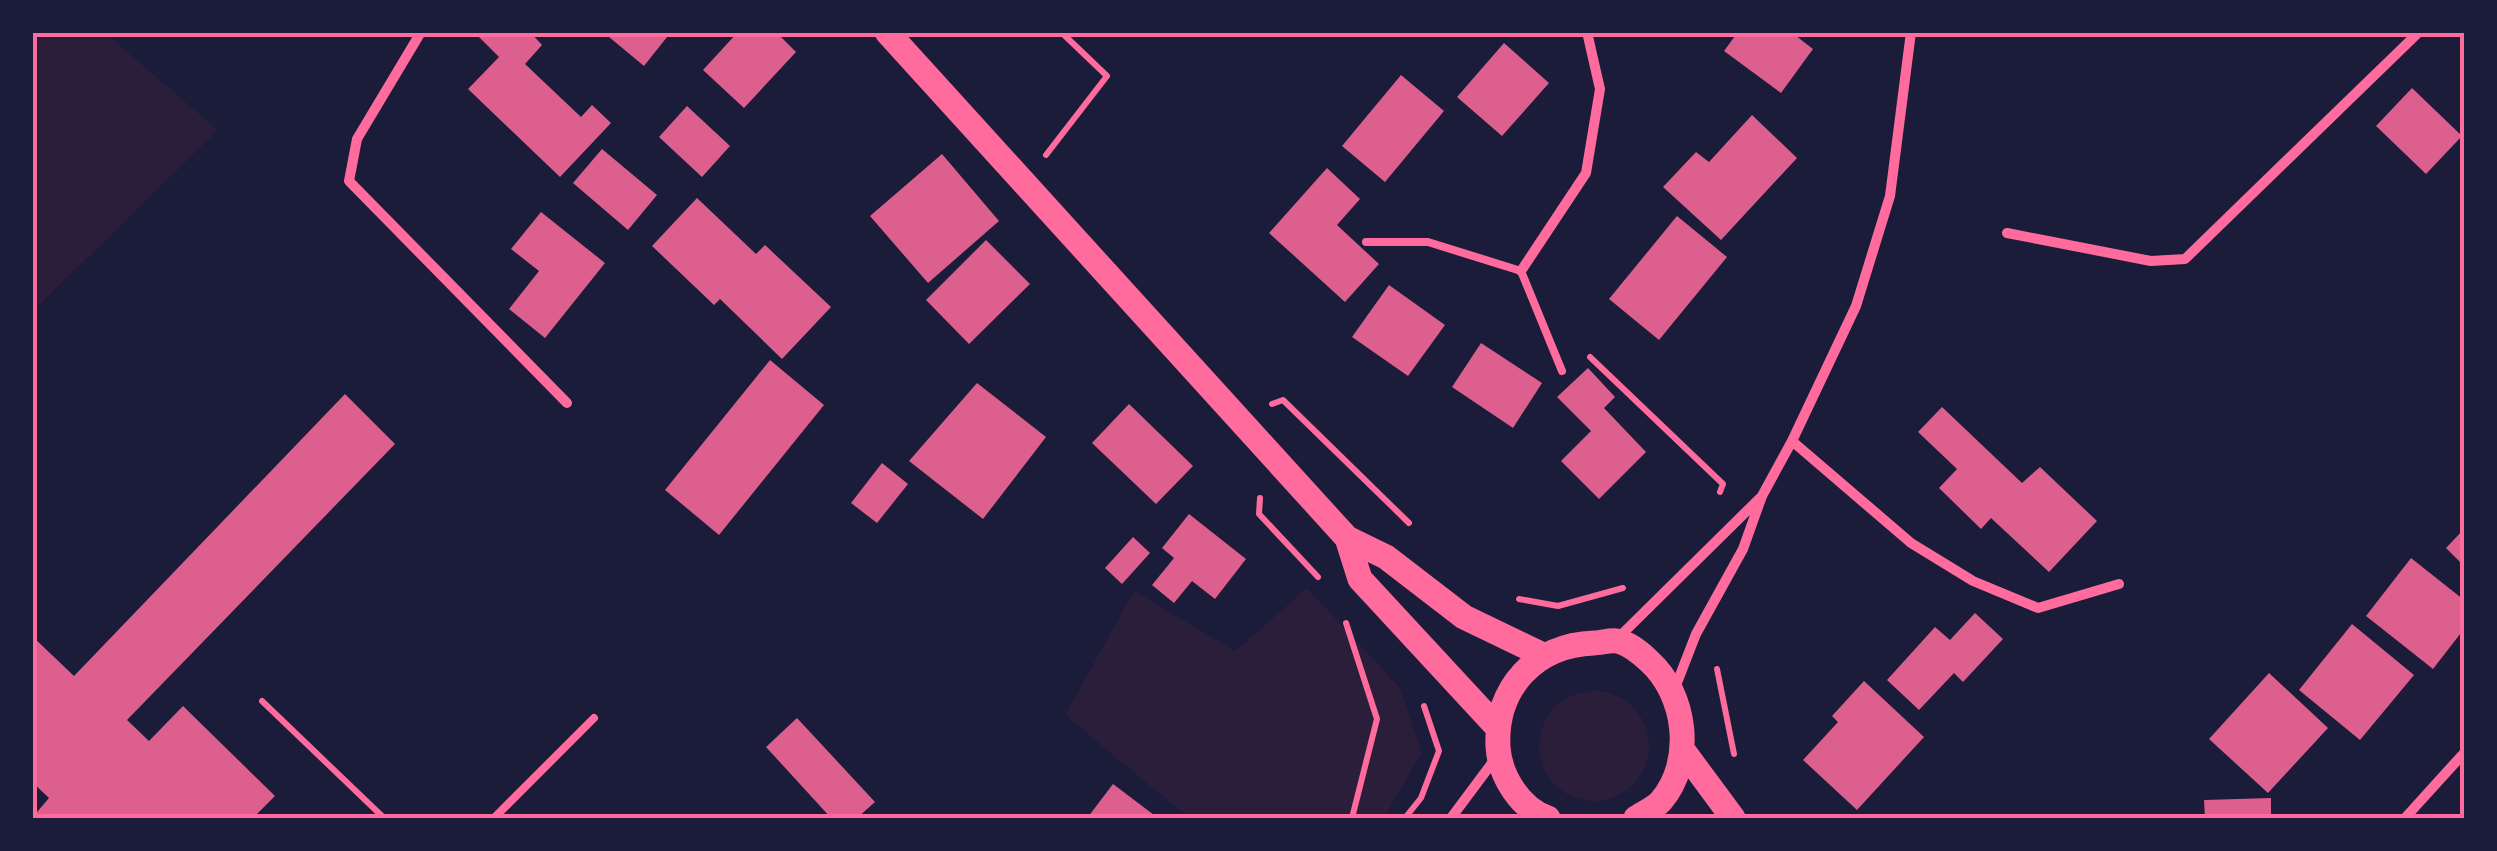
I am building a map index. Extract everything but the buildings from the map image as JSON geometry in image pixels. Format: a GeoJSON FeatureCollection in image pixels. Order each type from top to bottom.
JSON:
{"type":"FeatureCollection","features":[{"type":"Feature","properties":{"kind":"main road"},"geometry":{"type":"LineString","coordinates":[[888,32],[1347,538],[1386,557],[1464,618],[1543,654]]}},
{"type":"Feature","properties":{"kind":"main road"},"geometry":{"type":"LineString","coordinates":[[1347,538],[1360,579],[1497,726]]}},
{"type":"Feature","properties":{"kind":"main road"},"geometry":{"type":"LineString","coordinates":[[1548,818],[1536,814],[1519,799],[1498,754],[1497,726],[1504,700],[1520,674],[1543,654],[1572,644],[1616,640],[1640,652],[1657,668],[1673,693],[1682,720],[1682,750],[1661,801],[1636,818]]}},
{"type":"Feature","properties":{"kind":"main road"},"geometry":{"type":"LineString","coordinates":[[1682,750],[1734,818]]}},
{"type":"Feature","properties":{"kind":"street"},"geometry":{"type":"LineString","coordinates":[[421,32],[357,138],[349,181],[568,404]]}},
{"type":"Feature","properties":{"kind":"street"},"geometry":{"type":"LineString","coordinates":[[1521,271],[1586,173],[1600,89],[1587,32]]}},
{"type":"Feature","properties":{"kind":"street"},"geometry":{"type":"LineString","coordinates":[[1673,693],[1696,634],[1744,549],[1762,496],[1856,306],[1890,196],[1912,32]]}},
{"type":"Feature","properties":{"kind":"street"},"geometry":{"type":"LineString","coordinates":[[2007,233],[2151,261],[2185,259],[2419,32]]}},
{"type":"Feature","properties":{"kind":"street"},"geometry":{"type":"LineString","coordinates":[[1792,441],[1911,542],[1973,581],[2038,608],[2119,584]]}},
{"type":"Feature","properties":{"kind":"street"},"geometry":{"type":"LineString","coordinates":[[1616,640],[1762,496]]}},
{"type":"Feature","properties":{"kind":"street"},"geometry":{"type":"LineString","coordinates":[[2404,818],[2464,753]]}},
{"type":"Feature","properties":{"kind":"street"},"geometry":{"type":"LineString","coordinates":[[1452,818],[1498,754]]}},
{"type":"Feature","properties":{"kind":"lane"},"geometry":{"type":"LineString","coordinates":[[1366,242],[1428,242],[1521,271],[1562,371]]}},
{"type":"Feature","properties":{"kind":"lane"},"geometry":{"type":"LineString","coordinates":[[494,818],[594,718]]}},
{"type":"Feature","properties":{"kind":"path"},"geometry":{"type":"LineString","coordinates":[[1019,180],[1048,154],[1108,76],[1061,32]]}},
{"type":"Feature","properties":{"kind":"path"},"geometry":{"type":"LineString","coordinates":[[1554,350],[1577,345],[1723,484],[1707,520],[1737,518]]}},
{"type":"Feature","properties":{"kind":"path"},"geometry":{"type":"LineString","coordinates":[[1356,473],[1411,526]]}},
{"type":"Feature","properties":{"kind":"path"},"geometry":{"type":"LineString","coordinates":[[1282,542],[1324,583]]}},
{"type":"Feature","properties":{"kind":"path"},"geometry":{"type":"LineString","coordinates":[[1500,595],[1558,606],[1617,592],[1634,582]]}},
{"type":"Feature","properties":{"kind":"path"},"geometry":{"type":"LineString","coordinates":[[1344,614],[1377,719],[1352,818]]}},
{"type":"Feature","properties":{"kind":"path"},"geometry":{"type":"LineString","coordinates":[[1405,818],[1421,798],[1439,751],[1419,697]]}},
{"type":"Feature","properties":{"kind":"path"},"geometry":{"type":"LineString","coordinates":[[262,701],[384,818]]}},
{"type":"Feature","properties":{"kind":"shaded area"},"geometry":{"type":"Polygon","coordinates":[[[33,32],[105,33],[218,130],[33,311],[33,32]]]}},
{"type":"Feature","properties":{"kind":"shaded area"},"geometry":{"type":"Polygon","coordinates":[[[1307,588],[1400,688],[1422,752],[1384,818],[1189,818],[1065,715],[1134,591],[1235,651],[1307,588]]]}},
{"type":"Feature","properties":{"kind":"shaded area"},"geometry":{"type":"Polygon","coordinates":[[[1594,691],[1615,695],[1633,707],[1645,725],[1649,746],[1645,767],[1633,785],[1615,797],[1594,801],[1573,797],[1555,785],[1543,767],[1539,746],[1543,725],[1555,707],[1573,695],[1594,691]]]}}]}
